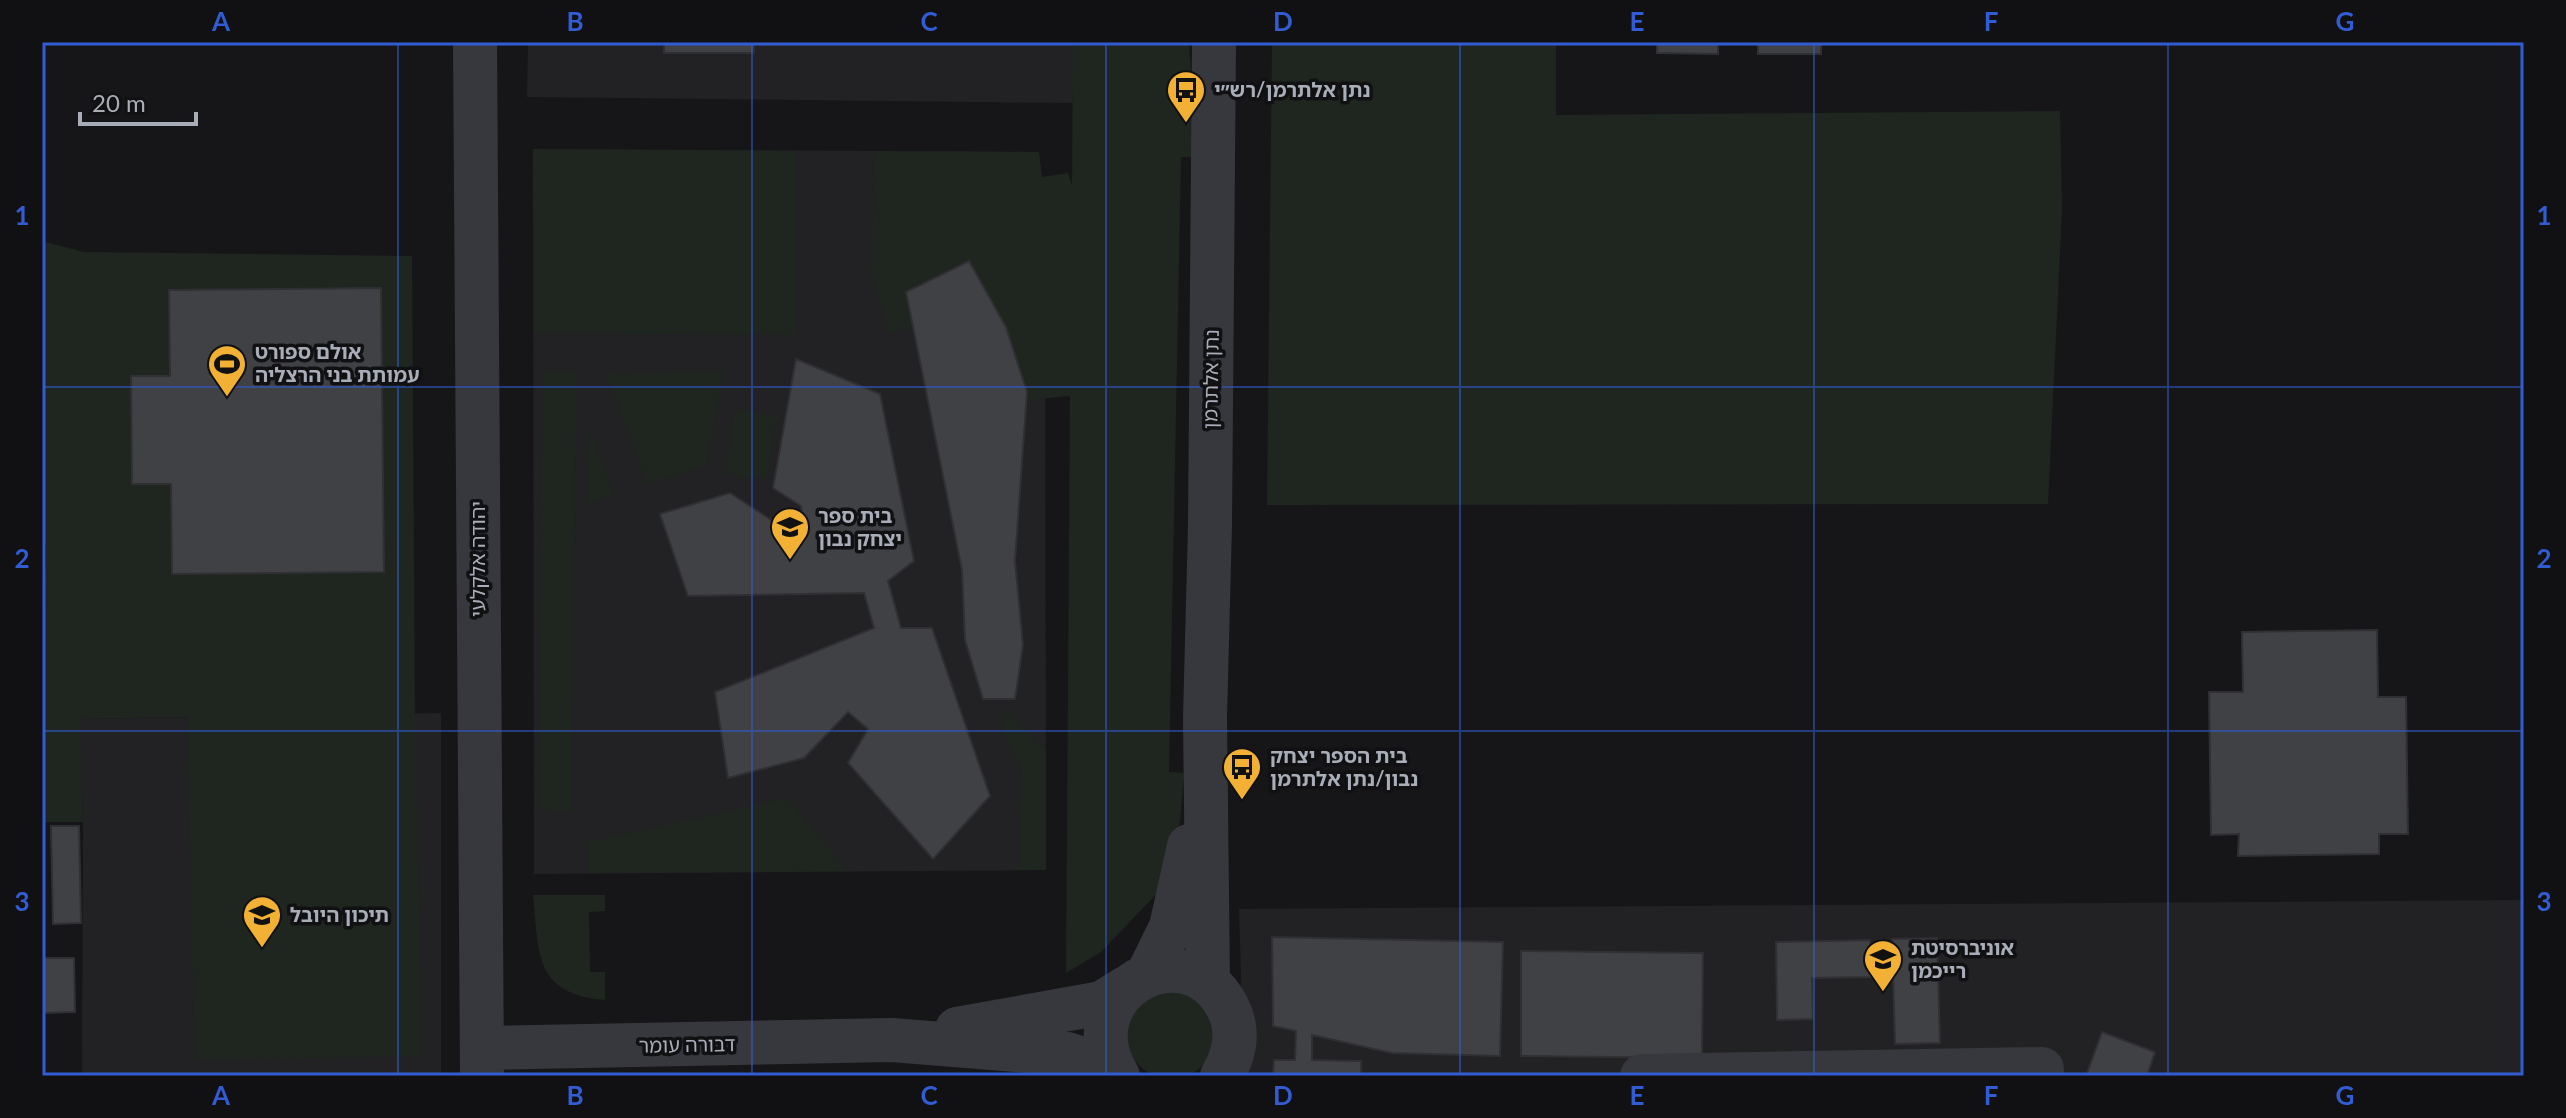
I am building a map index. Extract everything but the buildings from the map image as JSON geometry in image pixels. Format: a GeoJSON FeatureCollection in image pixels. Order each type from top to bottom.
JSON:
{"type":"FeatureCollection","features":[{"type":"Feature","properties":{"kind":"street","name":"יהודה אלקלעי"},"geometry":{"type":"LineString","coordinates":[[475,42],[482,1062]]}},
{"type":"Feature","properties":{"kind":"street","name":"נתן אלתרמן"},"geometry":{"type":"LineString","coordinates":[[1208,983],[1205,717],[1210,525],[1214,42]]}},
{"type":"Feature","properties":{"kind":"street","name":"נתן אלתרמן"},"geometry":{"type":"LineString","coordinates":[[1117,1076],[1105,1047],[1108,1015],[1115,1000],[1137,981],[1171,927],[1187,861],[1205,717]]}},
{"type":"Feature","properties":{"kind":"street"},"geometry":{"type":"LineString","coordinates":[[1137,981],[1179,971],[1195,975],[1221,996],[1235,1028],[1230,1062],[1222,1076]]}},
{"type":"Feature","properties":{"kind":"street","name":"דבורה עומר"},"geometry":{"type":"LineString","coordinates":[[482,1062],[892,1040],[1102,1003],[1137,981]]}},
{"type":"Feature","properties":{"kind":"street","name":"דבורה עומר"},"geometry":{"type":"LineString","coordinates":[[892,1040],[1067,1054],[1098,1064],[1117,1076]]}},
{"type":"Feature","properties":{"kind":"street"},"geometry":{"type":"LineString","coordinates":[[1642,1076],[1979,1073],[2042,1069]]}},
{"type":"Feature","properties":{"kind":"shaded area"},"geometry":{"type":"Polygon","coordinates":[[[528,42],[1073,42],[1073,103],[527,97],[528,42]]]}},
{"type":"Feature","properties":{"kind":"shaded area"},"geometry":{"type":"Polygon","coordinates":[[[1073,42],[1189,42],[1196,157],[1181,157],[1169,772],[1184,773],[1180,822],[1166,884],[1101,952],[1066,973],[1070,396],[1026,400],[1006,327],[969,261],[907,292],[913,327],[890,333],[872,277],[874,151],[1039,152],[1042,177],[1068,173],[1072,185],[1073,42]]]}},
{"type":"Feature","properties":{"kind":"shaded area"},"geometry":{"type":"Polygon","coordinates":[[[1272,42],[1556,42],[1556,115],[2060,111],[2062,210],[2048,504],[1267,505],[1272,42]]]}},
{"type":"Feature","properties":{"kind":"shaded area","name":"בית ספר יצחק נבון"},"geometry":{"type":"Polygon","coordinates":[[[533,149],[1039,152],[1045,213],[1046,870],[534,874],[533,149]]]}},
{"type":"Feature","properties":{"kind":"shaded area"},"geometry":{"type":"Polygon","coordinates":[[[533,149],[795,151],[795,335],[534,333],[533,149]]]}},
{"type":"Feature","properties":{"kind":"shaded area","name":"אולם ספורט עמותת בני הרצליה"},"geometry":{"type":"Polygon","coordinates":[[[42,241],[84,252],[412,256],[415,714],[422,1056],[195,1060],[187,717],[80,719],[83,822],[42,822],[46,545],[42,540],[42,241]]]}},
{"type":"Feature","properties":{"kind":"shaded area"},"geometry":{"type":"Polygon","coordinates":[[[724,371],[706,465],[647,484],[606,374],[724,371]]]}},
{"type":"Feature","properties":{"kind":"shaded area"},"geometry":{"type":"Polygon","coordinates":[[[543,372],[576,372],[571,810],[538,811],[543,372]]]}},
{"type":"Feature","properties":{"kind":"shaded area"},"geometry":{"type":"Polygon","coordinates":[[[735,410],[777,416],[767,480],[725,473],[735,410]]]}},
{"type":"Feature","properties":{"kind":"shaded area"},"geometry":{"type":"Polygon","coordinates":[[[589,428],[614,495],[587,504],[589,428]]]}},
{"type":"Feature","properties":{"kind":"shaded area"},"geometry":{"type":"Polygon","coordinates":[[[1002,707],[1046,750],[1046,870],[1019,870],[1021,771],[1001,726],[1002,707]]]}},
{"type":"Feature","properties":{"kind":"shaded area","name":"תיכון היובל"},"geometry":{"type":"Polygon","coordinates":[[[441,713],[441,1076],[82,1076],[83,822],[79,719],[441,713]]]}},
{"type":"Feature","properties":{"kind":"shaded area"},"geometry":{"type":"Polygon","coordinates":[[[787,798],[848,871],[588,873],[588,842],[787,798]]]}},
{"type":"Feature","properties":{"kind":"shaded area"},"geometry":{"type":"Polygon","coordinates":[[[533,895],[605,895],[605,911],[589,912],[590,972],[605,972],[605,1000],[582,996],[553,980],[540,953],[533,895]]]}},
{"type":"Feature","properties":{"kind":"shaded area","name":"אוניברסיטת רייכמן"},"geometry":{"type":"Polygon","coordinates":[[[2524,900],[2524,1076],[1244,1076],[1239,909],[2524,900]]]}},
{"type":"Feature","properties":{"kind":"shaded area"},"geometry":{"type":"Polygon","coordinates":[[[1162,991],[1180,991],[1196,998],[1208,1010],[1215,1026],[1215,1044],[1208,1060],[1196,1072],[1180,1079],[1162,1079],[1146,1072],[1134,1060],[1127,1044],[1127,1026],[1134,1010],[1146,998],[1162,991]]]}},
{"type":"Feature","properties":{"kind":"place","name":"נתן אלתרמן/רש״י"},"geometry":{"type":"Point","coordinates":[1186,124]}},
{"type":"Feature","properties":{"kind":"place","name":"אולם ספורט עמותת בני הרצליה"},"geometry":{"type":"Point","coordinates":[227,398]}},
{"type":"Feature","properties":{"kind":"place","name":"בית ספר יצחק נבון"},"geometry":{"type":"Point","coordinates":[790,561]}},
{"type":"Feature","properties":{"kind":"place","name":"בית הספר יצחק נבון/נתן אלתרמן"},"geometry":{"type":"Point","coordinates":[1242,801]}},
{"type":"Feature","properties":{"kind":"place","name":"תיכון היובל"},"geometry":{"type":"Point","coordinates":[262,949]}},
{"type":"Feature","properties":{"kind":"place","name":"אוניברסיטת רייכמן"},"geometry":{"type":"Point","coordinates":[1883,993]}}]}
